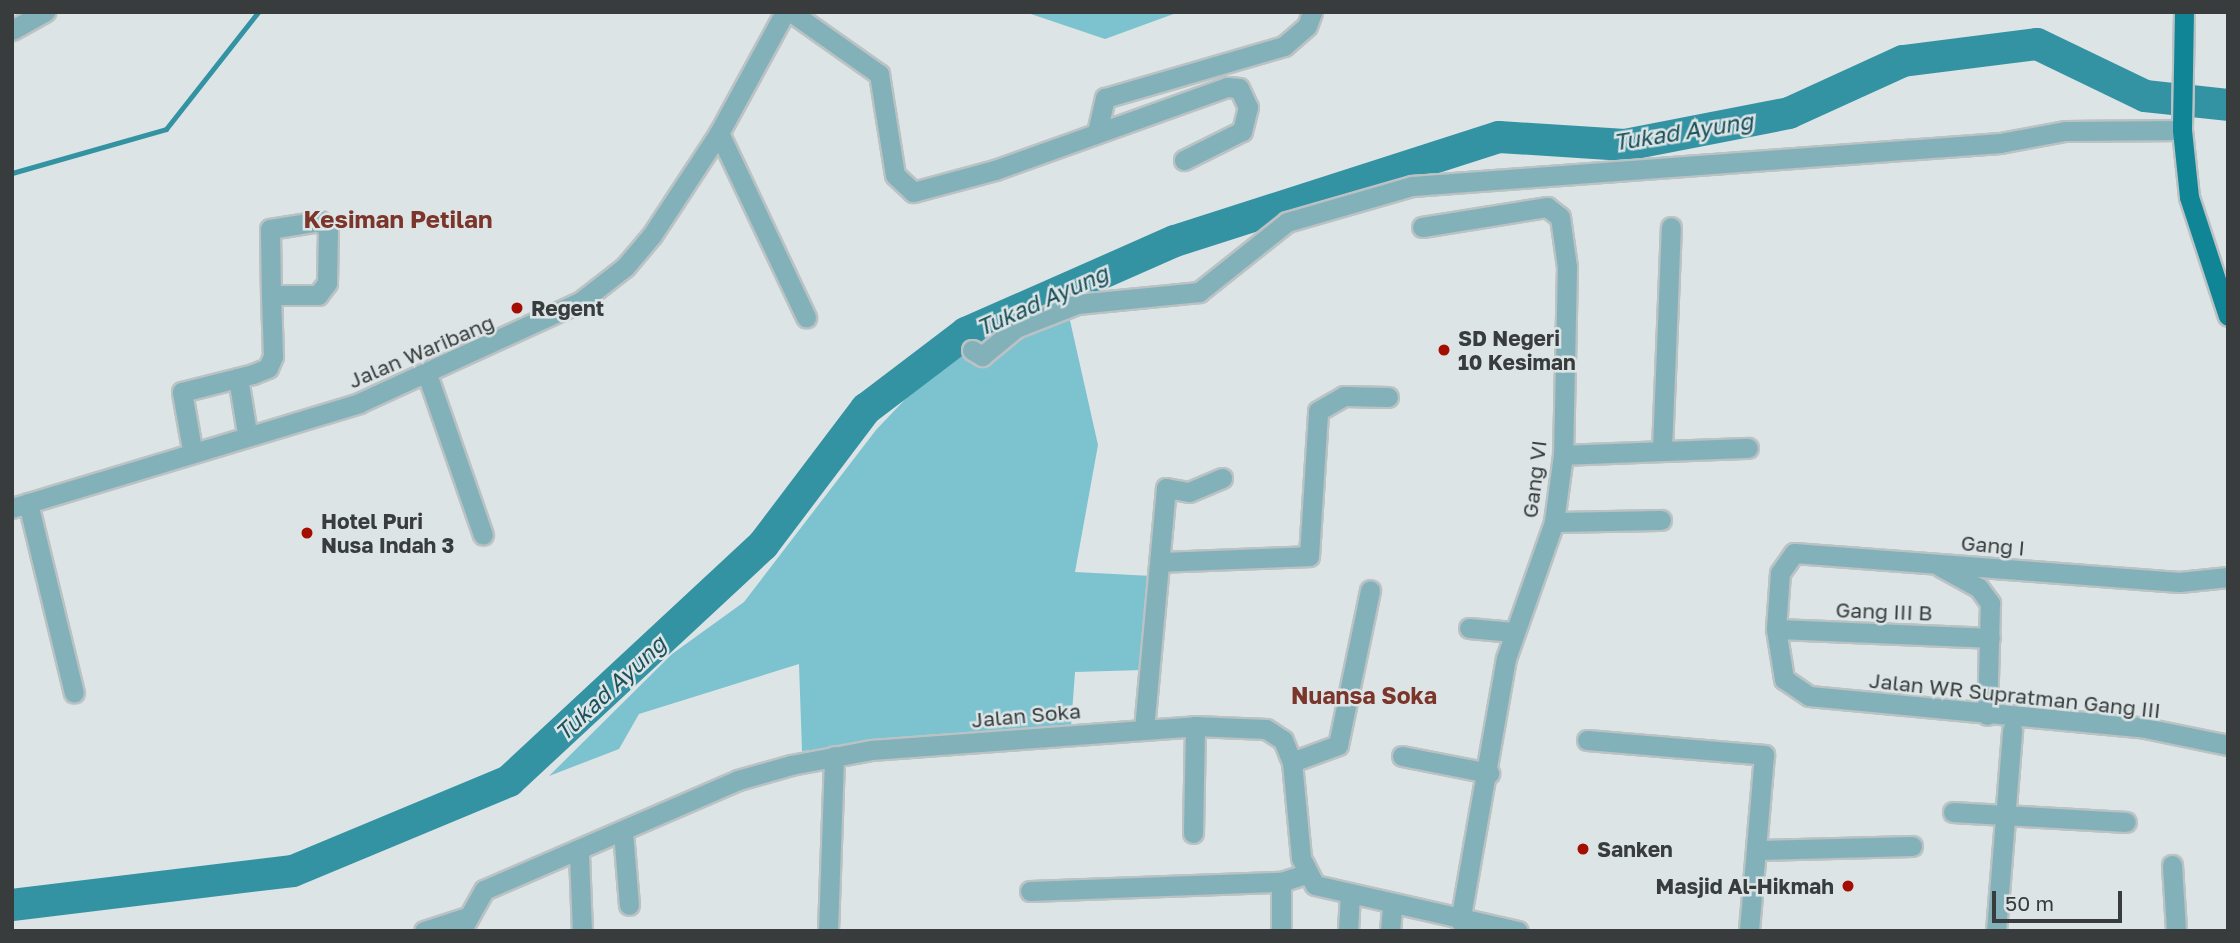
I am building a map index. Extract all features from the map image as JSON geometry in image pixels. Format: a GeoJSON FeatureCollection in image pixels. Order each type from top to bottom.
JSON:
{"type":"FeatureCollection","features":[{"type":"Feature","properties":{"kind":"main road"},"geometry":{"type":"LineString","coordinates":[[2184,12],[2182,123],[2199,238],[2228,316]]}},
{"type":"Feature","properties":{"kind":"street"},"geometry":{"type":"LineString","coordinates":[[12,30],[45,12]]}},
{"type":"Feature","properties":{"kind":"street","name":"Jalan Waribang"},"geometry":{"type":"LineString","coordinates":[[20,505],[192,449],[359,403],[518,334],[609,281],[652,235],[719,133],[785,12]]}},
{"type":"Feature","properties":{"kind":"street"},"geometry":{"type":"LineString","coordinates":[[791,12],[879,74],[895,175],[913,192],[995,170],[1098,128],[1227,87],[1239,88],[1247,101],[1242,131],[1184,160]]}},
{"type":"Feature","properties":{"kind":"street"},"geometry":{"type":"LineString","coordinates":[[1098,128],[1105,98],[1284,46],[1312,12]]}},
{"type":"Feature","properties":{"kind":"street"},"geometry":{"type":"LineString","coordinates":[[972,350],[982,356],[1016,328],[1077,304],[1199,292],[1287,222],[1412,186],[2000,143],[2065,131],[2182,123]]}},
{"type":"Feature","properties":{"kind":"street"},"geometry":{"type":"LineString","coordinates":[[719,133],[806,317]]}},
{"type":"Feature","properties":{"kind":"street","name":"Gang VI"},"geometry":{"type":"LineString","coordinates":[[1422,227],[1547,207],[1560,217],[1567,267],[1563,454],[1554,522],[1513,632],[1460,921]]}},
{"type":"Feature","properties":{"kind":"street"},"geometry":{"type":"LineString","coordinates":[[192,449],[182,392],[268,368],[270,229],[320,221],[328,230],[327,283],[318,295],[271,295]]}},
{"type":"Feature","properties":{"kind":"street"},"geometry":{"type":"LineString","coordinates":[[1662,449],[1671,227]]}},
{"type":"Feature","properties":{"kind":"street"},"geometry":{"type":"LineString","coordinates":[[427,374],[483,535]]}},
{"type":"Feature","properties":{"kind":"street"},"geometry":{"type":"LineString","coordinates":[[239,378],[247,433]]}},
{"type":"Feature","properties":{"kind":"street"},"geometry":{"type":"LineString","coordinates":[[1160,562],[1309,556],[1318,411],[1344,396],[1388,397]]}},
{"type":"Feature","properties":{"kind":"street"},"geometry":{"type":"LineString","coordinates":[[1563,454],[1748,448]]}},
{"type":"Feature","properties":{"kind":"street"},"geometry":{"type":"LineString","coordinates":[[1144,729],[1166,488],[1189,492],[1222,478]]}},
{"type":"Feature","properties":{"kind":"street"},"geometry":{"type":"LineString","coordinates":[[20,505],[75,693]]}},
{"type":"Feature","properties":{"kind":"street"},"geometry":{"type":"LineString","coordinates":[[1554,522],[1661,520]]}},
{"type":"Feature","properties":{"kind":"street","name":"Gang I"},"geometry":{"type":"LineString","coordinates":[[1798,691],[1784,679],[1776,629],[1782,565],[1794,553],[2179,582],[2228,577]]}},
{"type":"Feature","properties":{"kind":"street"},"geometry":{"type":"LineString","coordinates":[[1933,563],[1986,596],[1990,638],[1987,715]]}},
{"type":"Feature","properties":{"kind":"street"},"geometry":{"type":"LineString","coordinates":[[1292,762],[1338,745],[1370,590]]}},
{"type":"Feature","properties":{"kind":"street"},"geometry":{"type":"LineString","coordinates":[[1469,628],[1513,632]]}},
{"type":"Feature","properties":{"kind":"street","name":"Gang III B"},"geometry":{"type":"LineString","coordinates":[[1776,629],[1990,638]]}},
{"type":"Feature","properties":{"kind":"street","name":"Jalan WR Supratman Gang III"},"geometry":{"type":"LineString","coordinates":[[1798,691],[1987,715],[2145,729],[2228,745]]}},
{"type":"Feature","properties":{"kind":"street"},"geometry":{"type":"LineString","coordinates":[[1193,833],[1195,726]]}},
{"type":"Feature","properties":{"kind":"street","name":"Jalan Soka"},"geometry":{"type":"LineString","coordinates":[[463,925],[484,890],[579,854],[738,780],[834,756],[1144,729],[1195,726],[1266,729],[1283,740],[1292,762],[1306,874]]}},
{"type":"Feature","properties":{"kind":"street"},"geometry":{"type":"LineString","coordinates":[[1996,931],[2012,730]]}},
{"type":"Feature","properties":{"kind":"street"},"geometry":{"type":"LineString","coordinates":[[1587,740],[1764,755],[1759,850],[1749,931]]}},
{"type":"Feature","properties":{"kind":"street"},"geometry":{"type":"LineString","coordinates":[[828,931],[834,756]]}},
{"type":"Feature","properties":{"kind":"street"},"geometry":{"type":"LineString","coordinates":[[1402,757],[1489,773]]}},
{"type":"Feature","properties":{"kind":"street"},"geometry":{"type":"LineString","coordinates":[[1953,813],[2126,822]]}},
{"type":"Feature","properties":{"kind":"street"},"geometry":{"type":"LineString","coordinates":[[622,832],[629,905]]}},
{"type":"Feature","properties":{"kind":"street"},"geometry":{"type":"LineString","coordinates":[[1759,850],[1912,846]]}},
{"type":"Feature","properties":{"kind":"street"},"geometry":{"type":"LineString","coordinates":[[579,854],[582,931]]}},
{"type":"Feature","properties":{"kind":"street"},"geometry":{"type":"LineString","coordinates":[[2172,865],[2176,931]]}},
{"type":"Feature","properties":{"kind":"street"},"geometry":{"type":"LineString","coordinates":[[1030,891],[1281,882],[1306,874],[1315,885],[1350,897],[1518,931]]}},
{"type":"Feature","properties":{"kind":"street"},"geometry":{"type":"LineString","coordinates":[[1281,882],[1281,931]]}},
{"type":"Feature","properties":{"kind":"street"},"geometry":{"type":"LineString","coordinates":[[1349,931],[1350,897]]}},
{"type":"Feature","properties":{"kind":"street"},"geometry":{"type":"LineString","coordinates":[[1390,931],[1392,907]]}},
{"type":"Feature","properties":{"kind":"street"},"geometry":{"type":"LineString","coordinates":[[424,931],[463,925]]}},
{"type":"Feature","properties":{"kind":"shaded area"},"geometry":{"type":"Polygon","coordinates":[[[1025,12],[1179,12],[1105,39],[1025,12]]]}},
{"type":"Feature","properties":{"kind":"shaded area"},"geometry":{"type":"Polygon","coordinates":[[[1069,316],[1098,445],[1075,572],[1152,576],[1142,670],[1075,672],[1071,727],[802,751],[799,664],[639,714],[619,749],[549,776],[672,654],[744,602],[876,430],[932,371],[978,342],[1069,316]]]}},
{"type":"Feature","properties":{"kind":"waterway"},"geometry":{"type":"LineString","coordinates":[[12,173],[166,129],[258,12]]}},
{"type":"Feature","properties":{"kind":"waterway","name":"Tukad Ayung"},"geometry":{"type":"LineString","coordinates":[[12,905],[293,871],[509,781],[763,545],[866,409],[966,333],[1175,241],[1499,137],[1625,145],[1789,113],[1903,61],[2037,44],[2145,96],[2228,105]]}},
{"type":"Feature","properties":{"kind":"place","name":"Regent"},"geometry":{"type":"Point","coordinates":[517,308]}},
{"type":"Feature","properties":{"kind":"place","name":"SD Negeri 10 Kesiman"},"geometry":{"type":"Point","coordinates":[1444,350]}},
{"type":"Feature","properties":{"kind":"place","name":"Hotel Puri Nusa Indah 3"},"geometry":{"type":"Point","coordinates":[307,533]}},
{"type":"Feature","properties":{"kind":"place","name":"Sanken"},"geometry":{"type":"Point","coordinates":[1583,849]}},
{"type":"Feature","properties":{"kind":"place","name":"Masjid Al-Hikmah"},"geometry":{"type":"Point","coordinates":[1848,886]}},
{"type":"Feature","properties":{"kind":"district","name":"Kesiman Petilan"},"geometry":{"type":"Point","coordinates":[398,219]}},
{"type":"Feature","properties":{"kind":"district","name":"Nuansa Soka"},"geometry":{"type":"Point","coordinates":[1364,695]}}]}
